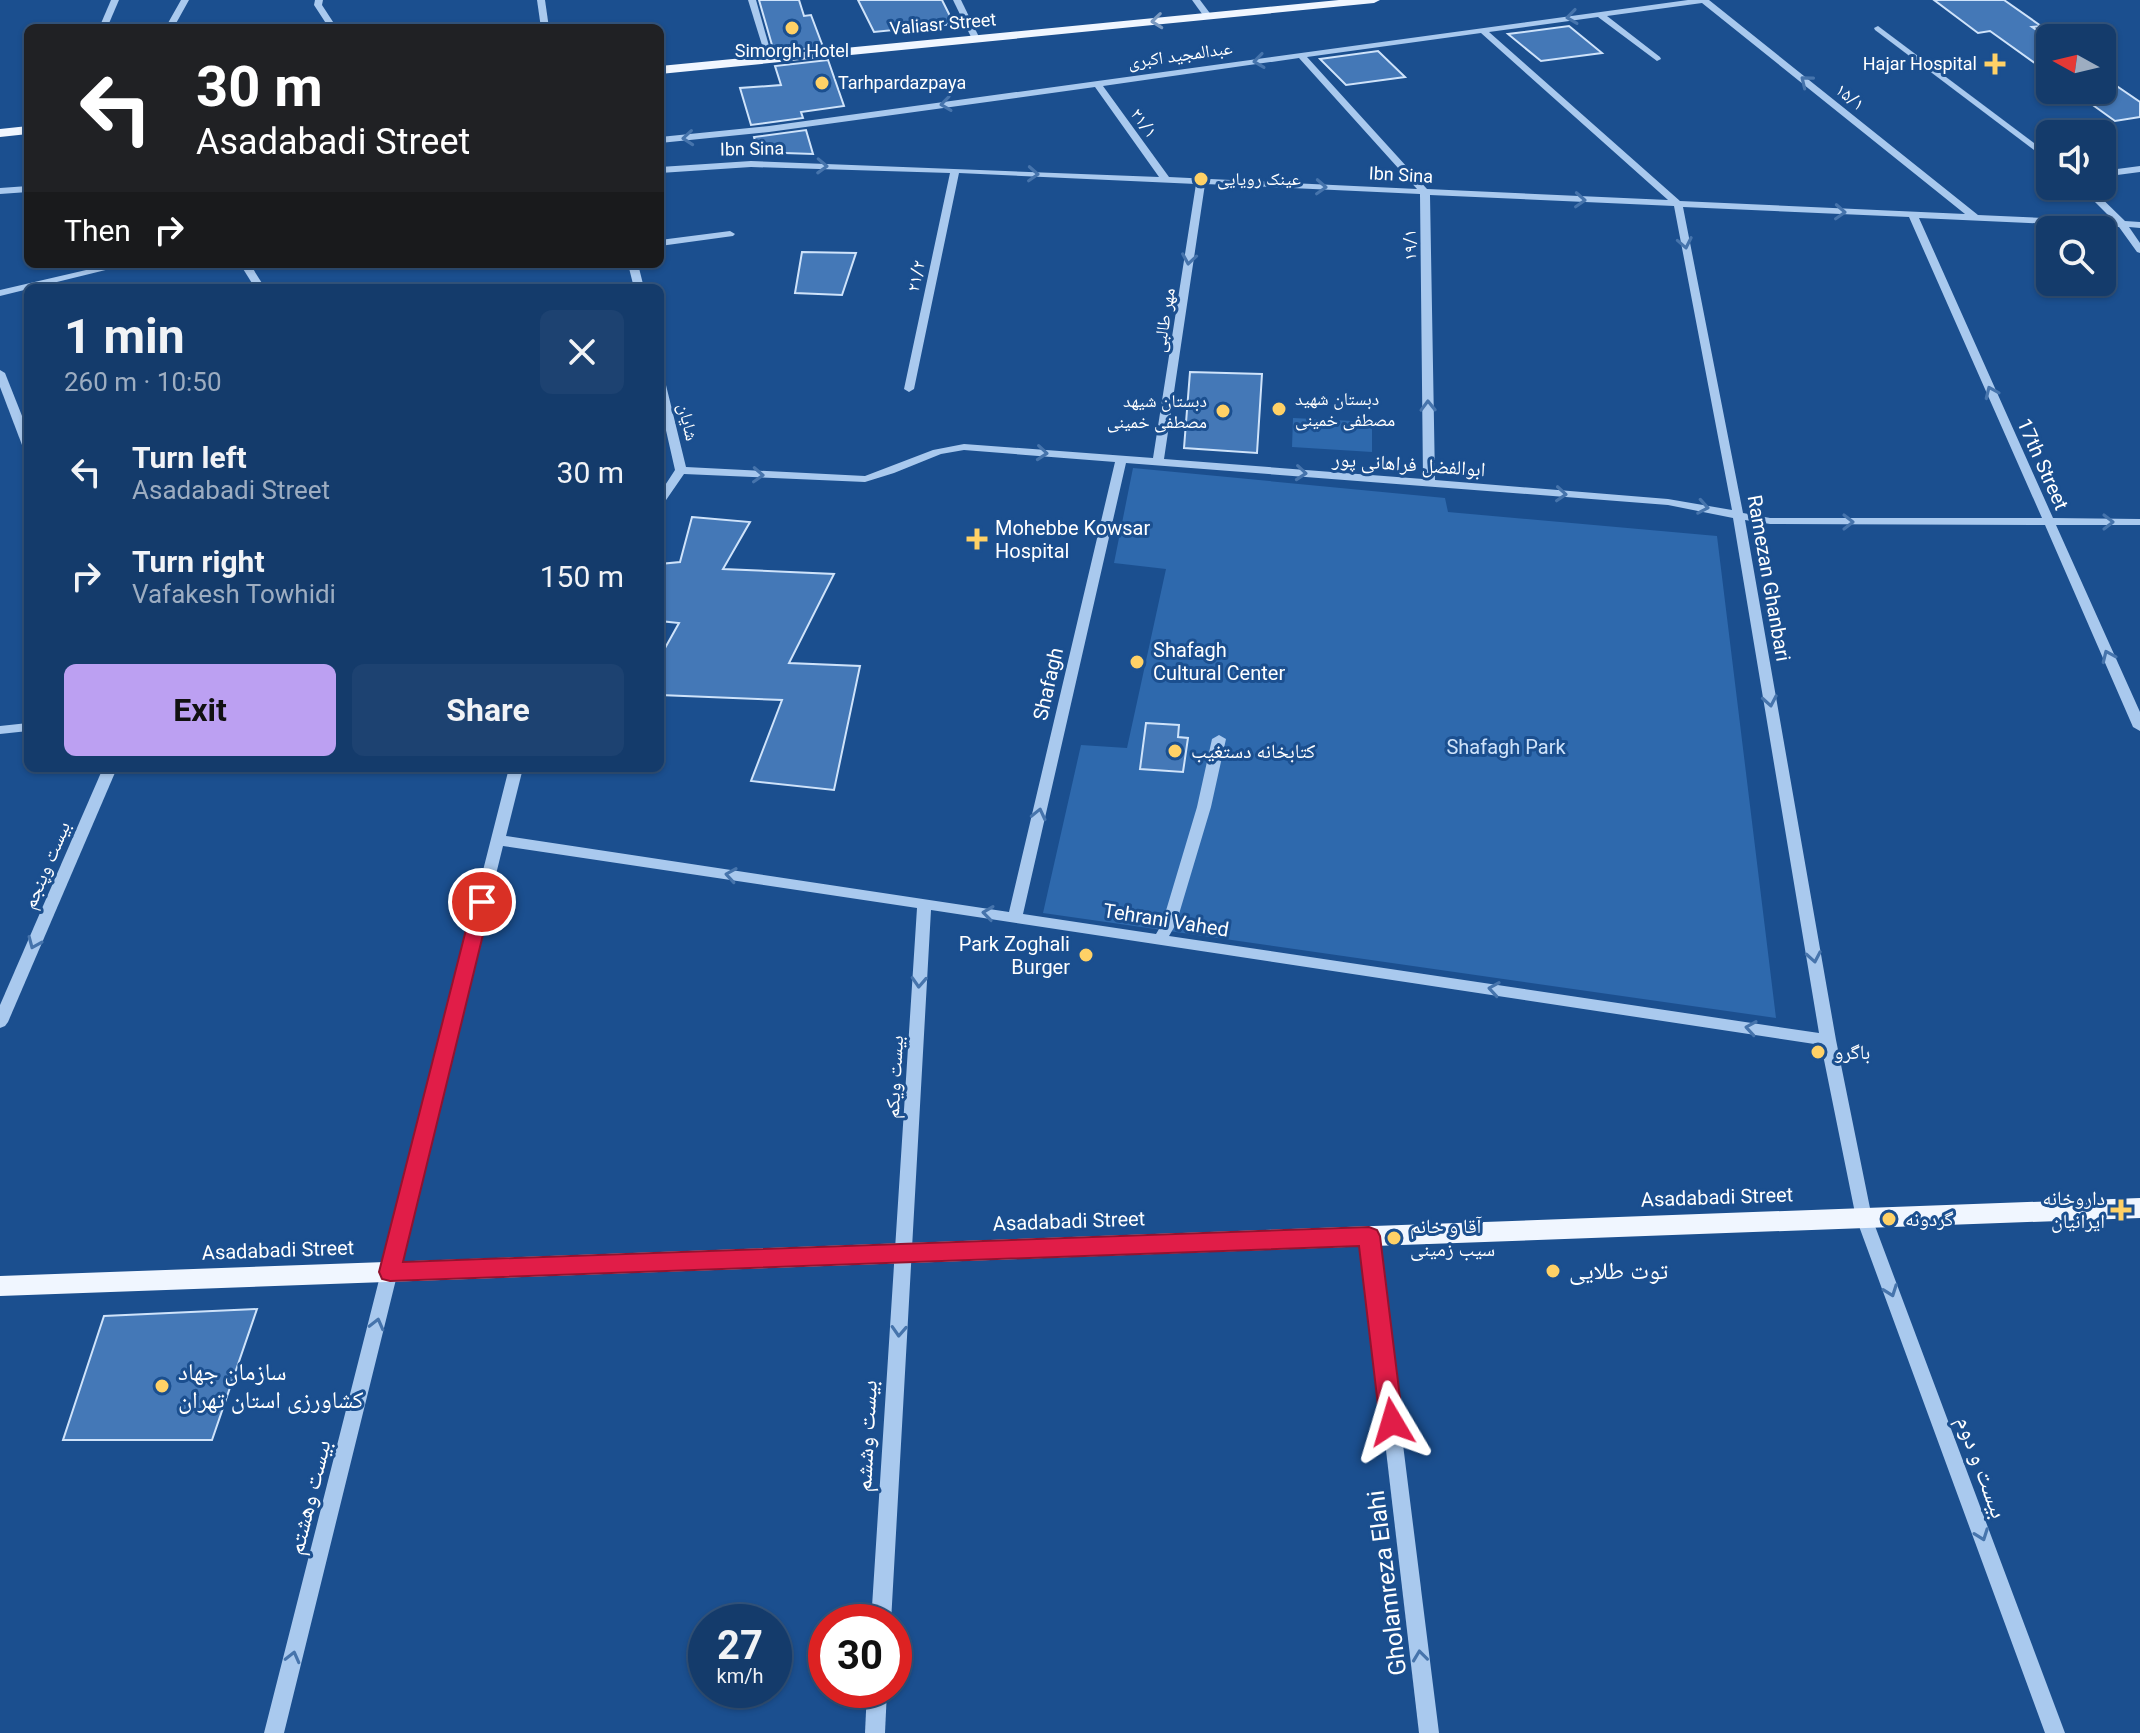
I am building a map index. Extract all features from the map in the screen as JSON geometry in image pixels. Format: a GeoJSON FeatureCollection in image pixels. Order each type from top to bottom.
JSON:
{"type":"FeatureCollection","features":[{"type":"Feature","properties":{"kind":"main road","name":"Valiasr Street"},"geometry":{"type":"LineString","coordinates":[[664,70],[1374,0]]}},
{"type":"Feature","properties":{"kind":"main road"},"geometry":{"type":"LineString","coordinates":[[0,133],[24,130]]}},
{"type":"Feature","properties":{"kind":"main road","name":"Asadabadi Street"},"geometry":{"type":"LineString","coordinates":[[0,1286],[2140,1208]]}},
{"type":"Feature","properties":{"kind":"street"},"geometry":{"type":"LineString","coordinates":[[105,24],[115,0]]}},
{"type":"Feature","properties":{"kind":"street"},"geometry":{"type":"LineString","coordinates":[[172,24],[185,0]]}},
{"type":"Feature","properties":{"kind":"street"},"geometry":{"type":"LineString","coordinates":[[319,0],[318,5],[330,24]]}},
{"type":"Feature","properties":{"kind":"street"},"geometry":{"type":"LineString","coordinates":[[541,0],[544,24]]}},
{"type":"Feature","properties":{"kind":"street"},"geometry":{"type":"LineString","coordinates":[[752,0],[770,58]]}},
{"type":"Feature","properties":{"kind":"street"},"geometry":{"type":"LineString","coordinates":[[957,0],[976,39]]}},
{"type":"Feature","properties":{"kind":"street"},"geometry":{"type":"LineString","coordinates":[[1196,0],[1208,16]]}},
{"type":"Feature","properties":{"kind":"street","name":"عبدالمجید اکبری"},"geometry":{"type":"LineString","coordinates":[[664,140],[769,129],[1705,0]]}},
{"type":"Feature","properties":{"kind":"street","name":"۱۵/۱"},"geometry":{"type":"LineString","coordinates":[[1705,0],[1976,218]]}},
{"type":"Feature","properties":{"kind":"street"},"geometry":{"type":"LineString","coordinates":[[1598,13],[1657,59]]}},
{"type":"Feature","properties":{"kind":"street"},"geometry":{"type":"LineString","coordinates":[[1878,28],[2036,148]]}},
{"type":"Feature","properties":{"kind":"street"},"geometry":{"type":"LineString","coordinates":[[1482,30],[1678,204]]}},
{"type":"Feature","properties":{"kind":"street"},"geometry":{"type":"LineString","coordinates":[[1300,55],[1425,192]]}},
{"type":"Feature","properties":{"kind":"street","name":"۲۱/۱"},"geometry":{"type":"LineString","coordinates":[[1097,83],[1166,180]]}},
{"type":"Feature","properties":{"kind":"street","name":"Ibn Sina"},"geometry":{"type":"LineString","coordinates":[[664,170],[751,164],[955,170],[2140,225]]}},
{"type":"Feature","properties":{"kind":"street"},"geometry":{"type":"LineString","coordinates":[[2116,172],[2140,169]]}},
{"type":"Feature","properties":{"kind":"street","name":"۲۱/۲"},"geometry":{"type":"LineString","coordinates":[[909,389],[955,170]]}},
{"type":"Feature","properties":{"kind":"street","name":"مهر طالبی"},"geometry":{"type":"LineString","coordinates":[[1158,462],[1201,182]]}},
{"type":"Feature","properties":{"kind":"street"},"geometry":{"type":"LineString","coordinates":[[0,191],[24,189]]}},
{"type":"Feature","properties":{"kind":"street","name":"۱۹/۱"},"geometry":{"type":"LineString","coordinates":[[1425,192],[1429,483]]}},
{"type":"Feature","properties":{"kind":"street"},"geometry":{"type":"LineString","coordinates":[[2098,200],[2122,224],[2140,250]]}},
{"type":"Feature","properties":{"kind":"street","name":"Ramezan Ghanbari"},"geometry":{"type":"LineString","coordinates":[[1678,204],[1738,514],[1828,1040],[1864,1218]]}},
{"type":"Feature","properties":{"kind":"street","name":"17th Street"},"geometry":{"type":"LineString","coordinates":[[1913,215],[2140,727]]}},
{"type":"Feature","properties":{"kind":"street"},"geometry":{"type":"LineString","coordinates":[[664,242],[730,234]]}},
{"type":"Feature","properties":{"kind":"street"},"geometry":{"type":"LineString","coordinates":[[39,284],[108,268]]}},
{"type":"Feature","properties":{"kind":"street"},"geometry":{"type":"LineString","coordinates":[[0,293],[24,287]]}},
{"type":"Feature","properties":{"kind":"street"},"geometry":{"type":"LineString","coordinates":[[0,373],[24,435]]}},
{"type":"Feature","properties":{"kind":"street","name":"شایان"},"geometry":{"type":"LineString","coordinates":[[664,398],[681,470]]}},
{"type":"Feature","properties":{"kind":"street","name":"ابوالفضل فراهانی پور"},"geometry":{"type":"LineString","coordinates":[[681,470],[865,479],[884,475],[939,449],[964,447],[1668,502],[1770,521],[2140,522]]}},
{"type":"Feature","properties":{"kind":"street","name":"Shafagh"},"geometry":{"type":"LineString","coordinates":[[1015,917],[1121,459]]}},
{"type":"Feature","properties":{"kind":"street"},"geometry":{"type":"LineString","coordinates":[[664,495],[681,470]]}},
{"type":"Feature","properties":{"kind":"street"},"geometry":{"type":"LineString","coordinates":[[0,730],[24,727]]}},
{"type":"Feature","properties":{"kind":"street"},"geometry":{"type":"LineString","coordinates":[[1160,939],[1169,924],[1195,836],[1219,739]]}},
{"type":"Feature","properties":{"kind":"street","name":"بیست وپنجم"},"geometry":{"type":"LineString","coordinates":[[0,1022],[108,772]]}},
{"type":"Feature","properties":{"kind":"street","name":"بیست وهشتم"},"geometry":{"type":"LineString","coordinates":[[274,1733],[515,772]]}},
{"type":"Feature","properties":{"kind":"street","name":"Tehrani Vahed"},"geometry":{"type":"LineString","coordinates":[[497,840],[1828,1040]]}},
{"type":"Feature","properties":{"kind":"street","name":"بیست‌ ویکم"},"geometry":{"type":"LineString","coordinates":[[903,1253],[924,904]]}},
{"type":"Feature","properties":{"kind":"street","name":"بیست و دوم"},"geometry":{"type":"LineString","coordinates":[[1864,1218],[2055,1733]]}},
{"type":"Feature","properties":{"kind":"street","name":"Gholamreza Elahi"},"geometry":{"type":"LineString","coordinates":[[1369,1236],[1429,1733]]}},
{"type":"Feature","properties":{"kind":"street","name":"بیست وششم"},"geometry":{"type":"LineString","coordinates":[[882,1604],[903,1253]]}},
{"type":"Feature","properties":{"kind":"street"},"geometry":{"type":"LineString","coordinates":[[875,1733],[876,1708]]}},
{"type":"Feature","properties":{"kind":"green space"},"geometry":{"type":"Polygon","coordinates":[[[1293,418],[1372,422],[1372,452],[1292,447],[1293,418]]]}},
{"type":"Feature","properties":{"kind":"green space","name":"Shafagh Park"},"geometry":{"type":"Polygon","coordinates":[[[1133,468],[1445,498],[1448,512],[1717,536],[1776,1018],[1043,913],[1081,745],[1127,748],[1166,569],[1114,563],[1133,468]]]}},
{"type":"Feature","properties":{"kind":"building","name":"Simorgh Hotel"},"geometry":{"type":"Polygon","coordinates":[[[759,0],[799,0],[804,16],[811,15],[823,47],[774,52],[759,0]]]}},
{"type":"Feature","properties":{"kind":"building"},"geometry":{"type":"Polygon","coordinates":[[[858,0],[942,0],[954,24],[874,32],[858,0]]]}},
{"type":"Feature","properties":{"kind":"building"},"geometry":{"type":"Polygon","coordinates":[[[1934,0],[2004,0],[2038,24],[2032,27],[2036,30],[2036,64],[1990,31],[1978,33],[1934,0]]]}},
{"type":"Feature","properties":{"kind":"building"},"geometry":{"type":"Polygon","coordinates":[[[1569,26],[1602,53],[1541,61],[1508,34],[1569,26]]]}},
{"type":"Feature","properties":{"kind":"building"},"geometry":{"type":"Polygon","coordinates":[[[1378,51],[1405,77],[1346,85],[1320,59],[1378,51]]]}},
{"type":"Feature","properties":{"kind":"building"},"geometry":{"type":"Polygon","coordinates":[[[828,60],[844,106],[801,112],[803,118],[751,125],[740,88],[781,85],[775,66],[828,60]]]}},
{"type":"Feature","properties":{"kind":"building"},"geometry":{"type":"Polygon","coordinates":[[[2116,86],[2140,102],[2140,117],[2114,120],[2091,104],[2116,104],[2116,86]]]}},
{"type":"Feature","properties":{"kind":"building"},"geometry":{"type":"Polygon","coordinates":[[[806,130],[813,154],[758,152],[754,137],[806,130]]]}},
{"type":"Feature","properties":{"kind":"building"},"geometry":{"type":"Polygon","coordinates":[[[802,252],[856,253],[842,295],[795,293],[802,252]]]}},
{"type":"Feature","properties":{"kind":"building","name":"دبستان شیهد مصطفی خمینی"},"geometry":{"type":"Polygon","coordinates":[[[1190,372],[1262,374],[1257,453],[1184,448],[1190,372]]]}},
{"type":"Feature","properties":{"kind":"building"},"geometry":{"type":"Polygon","coordinates":[[[692,517],[750,522],[723,569],[834,574],[789,663],[860,666],[834,790],[751,781],[782,700],[664,695],[664,650],[679,623],[664,621],[664,564],[680,562],[692,517]]]}},
{"type":"Feature","properties":{"kind":"building","name":"کتابخانه دستغیب"},"geometry":{"type":"Polygon","coordinates":[[[1146,723],[1179,725],[1178,737],[1188,738],[1183,772],[1140,769],[1146,723]]]}},
{"type":"Feature","properties":{"kind":"building"},"geometry":{"type":"Polygon","coordinates":[[[257,1309],[212,1440],[63,1440],[104,1316],[257,1309]]]}},
{"type":"Feature","properties":{"kind":"place","name":"Simorgh Hotel"},"geometry":{"type":"Point","coordinates":[792,28]}},
{"type":"Feature","properties":{"kind":"place","name":"Hajar Hospital"},"geometry":{"type":"Point","coordinates":[1995,64]}},
{"type":"Feature","properties":{"kind":"place","name":"Tarhpardazpaya"},"geometry":{"type":"Point","coordinates":[822,83]}},
{"type":"Feature","properties":{"kind":"place","name":"عینک رویایی"},"geometry":{"type":"Point","coordinates":[1201,179]}},
{"type":"Feature","properties":{"kind":"place","name":"دبستان شهید مصطفی خمینی"},"geometry":{"type":"Point","coordinates":[1279,409]}},
{"type":"Feature","properties":{"kind":"place","name":"دبستان شیهد مصطفی خمینی"},"geometry":{"type":"Point","coordinates":[1223,411]}},
{"type":"Feature","properties":{"kind":"place","name":"Mohebbe Kowsar Hospital"},"geometry":{"type":"Point","coordinates":[977,539]}},
{"type":"Feature","properties":{"kind":"place","name":"Shafagh Cultural Center"},"geometry":{"type":"Point","coordinates":[1137,662]}},
{"type":"Feature","properties":{"kind":"place","name":"کتابخانه دستغیب"},"geometry":{"type":"Point","coordinates":[1175,751]}},
{"type":"Feature","properties":{"kind":"place","name":"Park Zoghali Burger"},"geometry":{"type":"Point","coordinates":[1086,955]}},
{"type":"Feature","properties":{"kind":"place","name":"باگرو"},"geometry":{"type":"Point","coordinates":[1818,1052]}},
{"type":"Feature","properties":{"kind":"place","name":"داروخانه ایرانیان"},"geometry":{"type":"Point","coordinates":[2121,1210]}},
{"type":"Feature","properties":{"kind":"place","name":"گردونه"},"geometry":{"type":"Point","coordinates":[1889,1219]}},
{"type":"Feature","properties":{"kind":"place","name":"آقا و خانم سیب زمینی"},"geometry":{"type":"Point","coordinates":[1394,1238]}},
{"type":"Feature","properties":{"kind":"place","name":"توت طلایى"},"geometry":{"type":"Point","coordinates":[1553,1271]}},
{"type":"Feature","properties":{"kind":"place","name":"سازمان جهاد کشاورزی استان تهران"},"geometry":{"type":"Point","coordinates":[162,1386]}},
{"type":"Feature","properties":{"kind":"route"},"geometry":{"type":"LineString","coordinates":[[482,902],[390,1272],[1369,1236],[1392,1422]]}}]}
